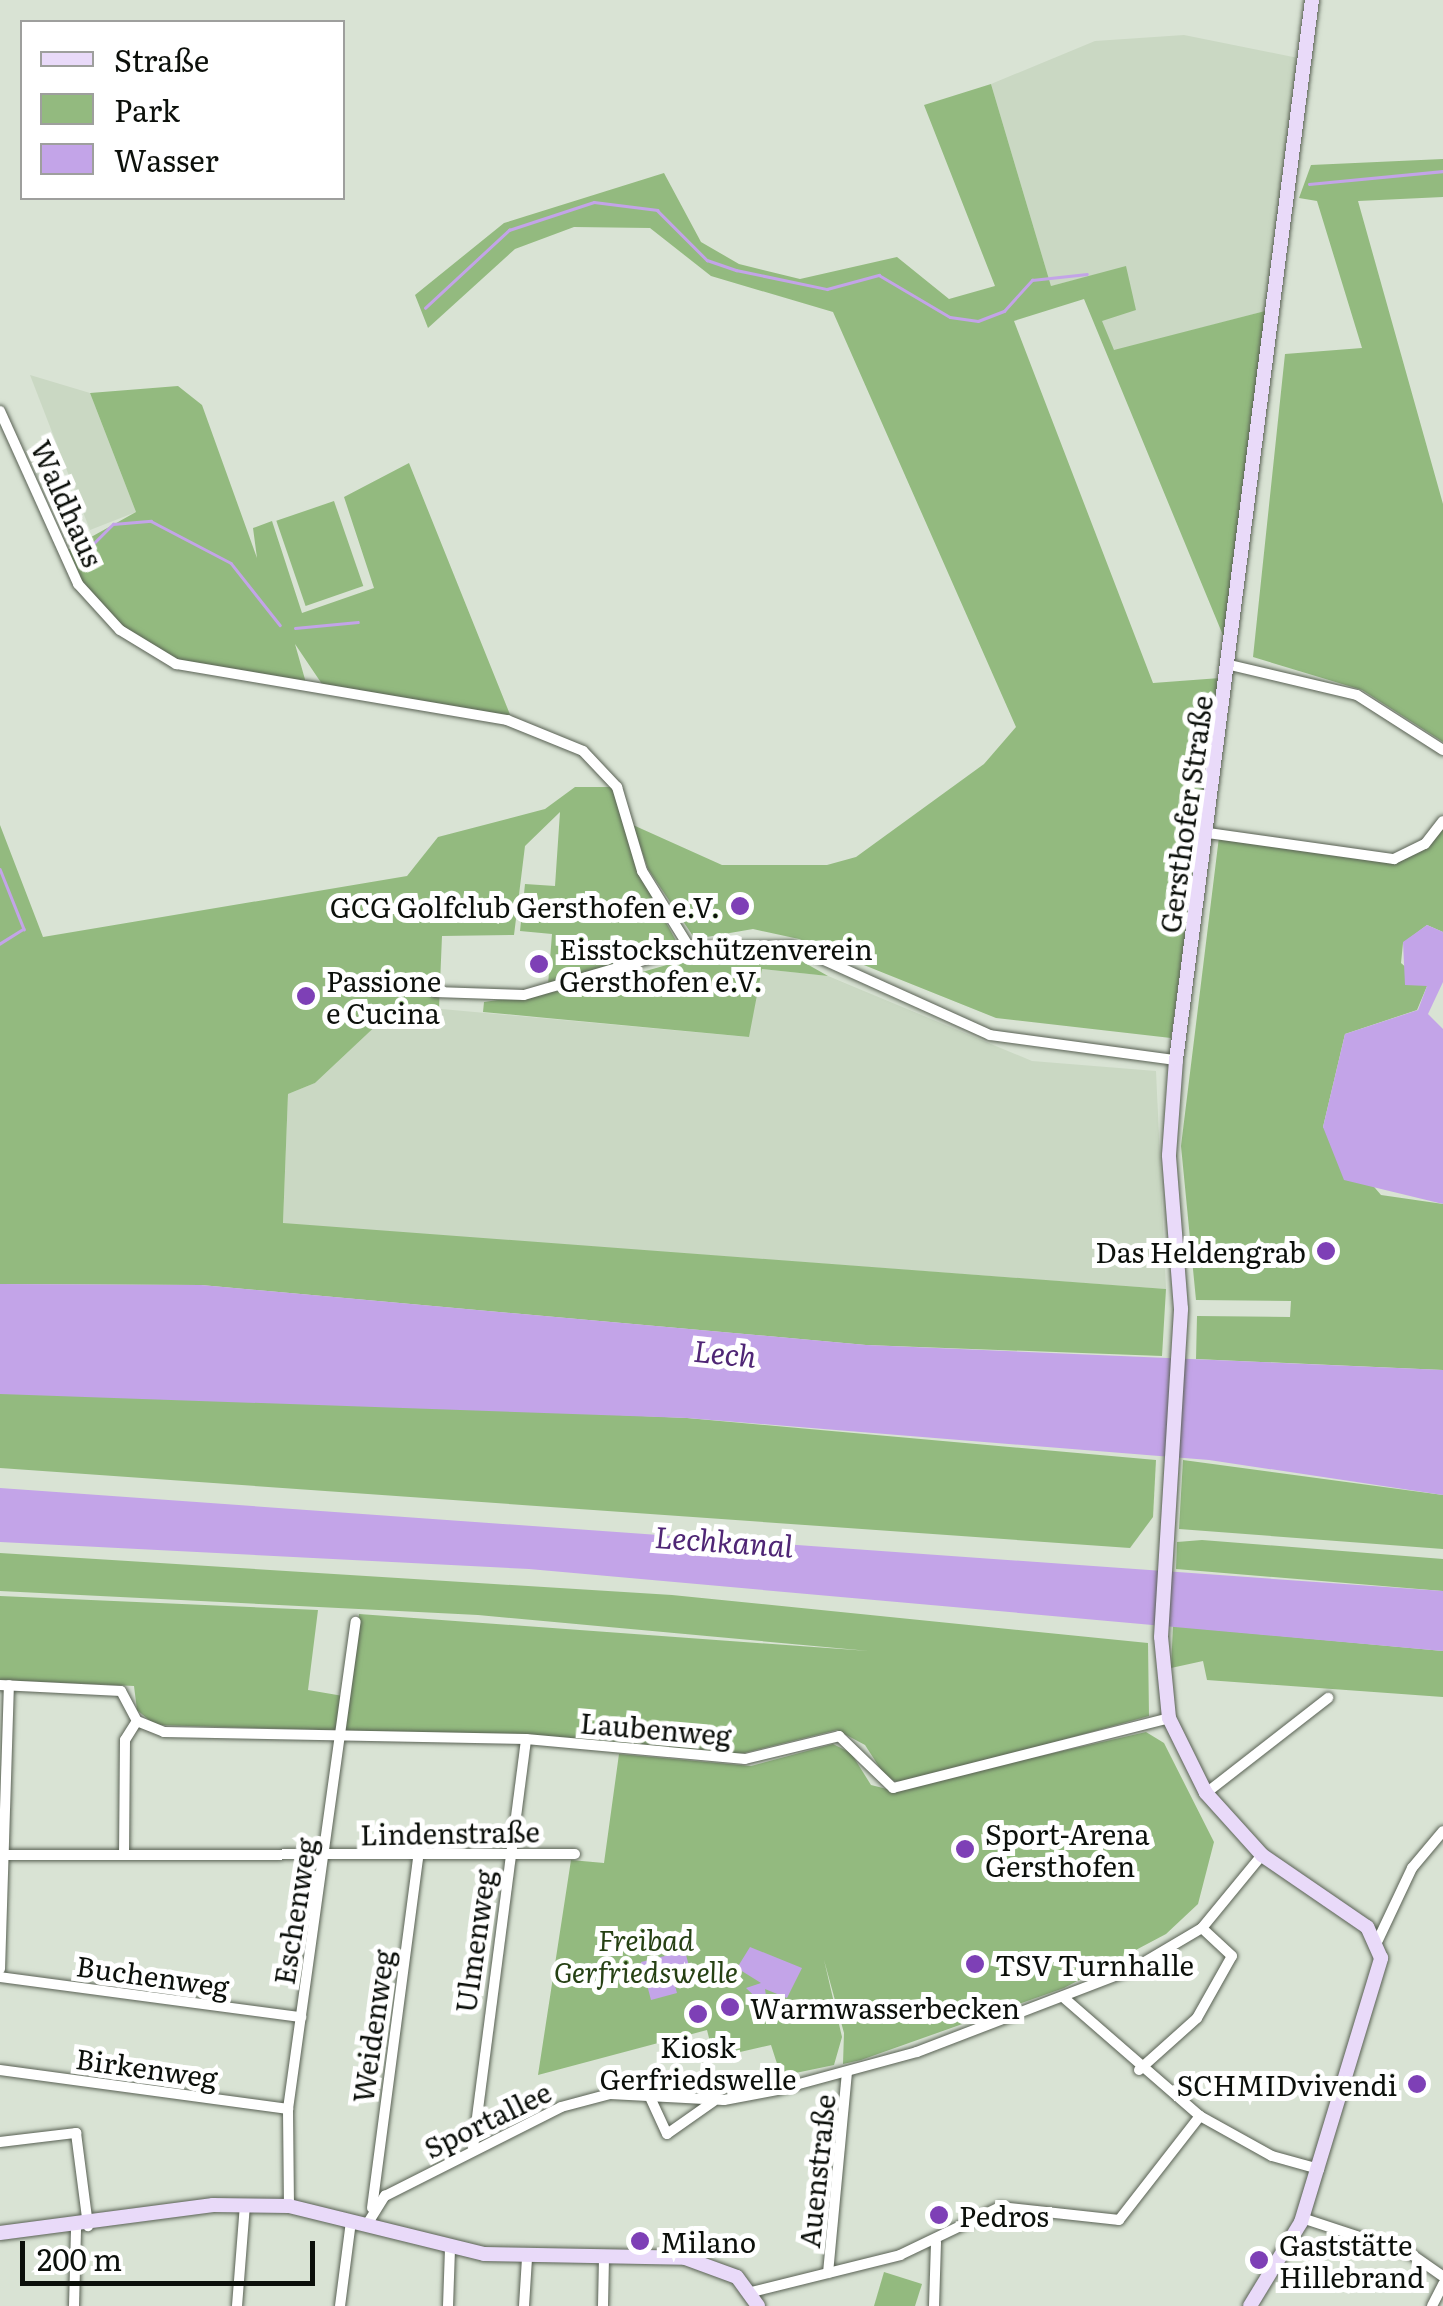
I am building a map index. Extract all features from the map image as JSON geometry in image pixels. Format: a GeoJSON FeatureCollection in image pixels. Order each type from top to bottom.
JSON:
{"type":"FeatureCollection","features":[{"type":"Feature","properties":{"kind":"main road","name":"Gersthofer Straße"},"geometry":{"type":"LineString","coordinates":[[1169,1718],[1161,1637],[1180,1324],[1169,1155],[1176,1060],[1230,665],[1312,0]]}},
{"type":"Feature","properties":{"kind":"main road"},"geometry":{"type":"LineString","coordinates":[[1169,1718],[1206,1794],[1262,1855],[1378,1940],[1378,1975],[1302,2218],[1250,2306]]}},
{"type":"Feature","properties":{"kind":"main road"},"geometry":{"type":"LineString","coordinates":[[0,2233],[82,2228],[244,2204],[290,2206],[450,2248],[527,2258],[685,2258],[755,2299]]}},
{"type":"Feature","properties":{"kind":"street","name":"Waldhaus"},"geometry":{"type":"LineString","coordinates":[[0,411],[78,584],[120,630],[176,664],[507,720],[583,752],[617,787],[642,871],[689,947]]}},
{"type":"Feature","properties":{"kind":"street"},"geometry":{"type":"LineString","coordinates":[[1230,665],[1357,695],[1443,750]]}},
{"type":"Feature","properties":{"kind":"street"},"geometry":{"type":"LineString","coordinates":[[1208,833],[1394,859],[1424,844],[1443,821]]}},
{"type":"Feature","properties":{"kind":"street"},"geometry":{"type":"LineString","coordinates":[[435,992],[524,995],[689,947],[792,946],[990,1035],[1176,1060]]}},
{"type":"Feature","properties":{"kind":"street","name":"Eschenweg"},"geometry":{"type":"LineString","coordinates":[[290,2206],[288,2109],[356,1622]]}},
{"type":"Feature","properties":{"kind":"street"},"geometry":{"type":"LineString","coordinates":[[0,1969],[5,1855],[4,1685],[121,1690],[137,1721],[124,1740],[124,1855]]}},
{"type":"Feature","properties":{"kind":"street"},"geometry":{"type":"LineString","coordinates":[[1206,1794],[1328,1698]]}},
{"type":"Feature","properties":{"kind":"street","name":"Laubenweg"},"geometry":{"type":"LineString","coordinates":[[137,1721],[164,1732],[526,1740],[745,1759],[840,1736],[882,1783],[908,1788],[1169,1718]]}},
{"type":"Feature","properties":{"kind":"street","name":"Ulmenweg"},"geometry":{"type":"LineString","coordinates":[[473,2148],[526,1740]]}},
{"type":"Feature","properties":{"kind":"street"},"geometry":{"type":"LineString","coordinates":[[1378,1940],[1412,1868],[1443,1831]]}},
{"type":"Feature","properties":{"kind":"street","name":"Lindenstraße"},"geometry":{"type":"LineString","coordinates":[[5,1855],[325,1859],[419,1850],[575,1854]]}},
{"type":"Feature","properties":{"kind":"street","name":"Weidenweg"},"geometry":{"type":"LineString","coordinates":[[372,2208],[419,1850]]}},
{"type":"Feature","properties":{"kind":"street","name":"Sportallee"},"geometry":{"type":"LineString","coordinates":[[372,2208],[473,2148],[593,2096],[714,2100],[847,2073],[1063,1996],[1202,1928],[1262,1855]]}},
{"type":"Feature","properties":{"kind":"street"},"geometry":{"type":"LineString","coordinates":[[1139,2070],[1197,2018],[1232,1956],[1202,1928]]}},
{"type":"Feature","properties":{"kind":"street","name":"Buchenweg"},"geometry":{"type":"LineString","coordinates":[[0,1976],[300,2018]]}},
{"type":"Feature","properties":{"kind":"street"},"geometry":{"type":"LineString","coordinates":[[1063,1996],[1139,2070],[1200,2116],[1272,2156],[1319,2169]]}},
{"type":"Feature","properties":{"kind":"street","name":"Birkenweg"},"geometry":{"type":"LineString","coordinates":[[0,2070],[288,2109]]}},
{"type":"Feature","properties":{"kind":"street","name":"Auenstraße"},"geometry":{"type":"LineString","coordinates":[[828,2274],[847,2073]]}},
{"type":"Feature","properties":{"kind":"street","name":"Sportallee"},"geometry":{"type":"LineString","coordinates":[[649,2095],[668,2134],[714,2100]]}},
{"type":"Feature","properties":{"kind":"street"},"geometry":{"type":"LineString","coordinates":[[755,2299],[936,2242],[1000,2206],[1119,2220],[1200,2116]]}},
{"type":"Feature","properties":{"kind":"street"},"geometry":{"type":"LineString","coordinates":[[0,2142],[76,2133],[82,2228],[74,2306]]}},
{"type":"Feature","properties":{"kind":"street"},"geometry":{"type":"LineString","coordinates":[[237,2306],[244,2204]]}},
{"type":"Feature","properties":{"kind":"street"},"geometry":{"type":"LineString","coordinates":[[340,2306],[358,2223],[372,2208]]}},
{"type":"Feature","properties":{"kind":"street"},"geometry":{"type":"LineString","coordinates":[[1302,2218],[1411,2254],[1443,2276]]}},
{"type":"Feature","properties":{"kind":"street"},"geometry":{"type":"LineString","coordinates":[[934,2306],[936,2242]]}},
{"type":"Feature","properties":{"kind":"street"},"geometry":{"type":"LineString","coordinates":[[448,2306],[450,2248]]}},
{"type":"Feature","properties":{"kind":"street"},"geometry":{"type":"LineString","coordinates":[[524,2306],[527,2258]]}},
{"type":"Feature","properties":{"kind":"street"},"geometry":{"type":"LineString","coordinates":[[603,2306],[604,2258]]}},
{"type":"Feature","properties":{"kind":"street"},"geometry":{"type":"LineString","coordinates":[[1432,2306],[1443,2284]]}},
{"type":"Feature","properties":{"kind":"shaded area"},"geometry":{"type":"Polygon","coordinates":[[[1184,35],[1298,58],[1265,311],[1114,351],[1101,321],[1126,267],[1051,286],[991,84],[1095,41],[1184,35]]]}},
{"type":"Feature","properties":{"kind":"shaded area"},"geometry":{"type":"Polygon","coordinates":[[[30,375],[90,393],[136,512],[90,530],[30,375]]]}},
{"type":"Feature","properties":{"kind":"shaded area"},"geometry":{"type":"Polygon","coordinates":[[[762,969],[828,976],[1032,1061],[1156,1071],[1166,1289],[283,1224],[288,1094],[315,1083],[398,1005],[748,1037],[762,969]]]}},
{"type":"Feature","properties":{"kind":"green space"},"geometry":{"type":"Polygon","coordinates":[[[991,84],[1051,286],[1126,266],[1136,310],[1102,321],[1114,350],[1265,311],[1227,645],[1084,299],[1014,321],[1153,683],[1220,678],[1171,1038],[996,1018],[799,939],[753,929],[695,939],[648,869],[633,825],[722,865],[827,865],[856,857],[984,764],[1016,727],[833,312],[711,276],[650,228],[574,227],[515,249],[428,328],[415,295],[504,223],[664,173],[701,242],[739,264],[800,279],[897,257],[949,299],[995,286],[924,105],[991,84]]]}},
{"type":"Feature","properties":{"kind":"green space"},"geometry":{"type":"Polygon","coordinates":[[[1443,159],[1443,197],[1358,201],[1443,504],[1443,742],[1362,690],[1253,657],[1285,354],[1362,348],[1317,201],[1299,198],[1311,165],[1443,159]]]}},
{"type":"Feature","properties":{"kind":"green space"},"geometry":{"type":"Polygon","coordinates":[[[178,386],[202,405],[257,558],[253,528],[272,521],[302,613],[374,588],[344,497],[409,463],[511,717],[324,687],[295,644],[306,683],[176,660],[121,627],[81,583],[66,551],[136,512],[90,393],[178,386]]]}},
{"type":"Feature","properties":{"kind":"green space"},"geometry":{"type":"Polygon","coordinates":[[[334,501],[363,586],[306,606],[276,521],[334,501]]]}},
{"type":"Feature","properties":{"kind":"green space"},"geometry":{"type":"Polygon","coordinates":[[[575,787],[612,787],[639,873],[680,948],[548,985],[552,934],[520,931],[525,884],[555,886],[560,812],[525,846],[514,935],[442,936],[439,1008],[398,1005],[315,1083],[288,1094],[283,1223],[1166,1289],[1162,1356],[866,1345],[201,1285],[0,1284],[0,825],[43,937],[407,876],[438,837],[545,809],[575,787]]]}},
{"type":"Feature","properties":{"kind":"green space"},"geometry":{"type":"Polygon","coordinates":[[[1443,824],[1443,932],[1427,925],[1403,943],[1401,963],[1427,986],[1417,1010],[1345,1034],[1323,1127],[1381,1195],[1443,1204],[1443,1370],[1196,1359],[1197,1316],[1290,1317],[1291,1301],[1196,1300],[1181,1146],[1219,837],[1400,860],[1443,824]]]}},
{"type":"Feature","properties":{"kind":"green space"},"geometry":{"type":"Polygon","coordinates":[[[730,947],[791,955],[828,976],[762,969],[749,1037],[483,1012],[484,1002],[593,986],[730,947]]]}},
{"type":"Feature","properties":{"kind":"green space"},"geometry":{"type":"Polygon","coordinates":[[[107,1392],[687,1418],[1156,1460],[1153,1517],[1130,1548],[0,1468],[0,1394],[107,1392]]]}},
{"type":"Feature","properties":{"kind":"green space"},"geometry":{"type":"Polygon","coordinates":[[[1183,1460],[1443,1495],[1443,1549],[1179,1529],[1183,1460]]]}},
{"type":"Feature","properties":{"kind":"green space"},"geometry":{"type":"Polygon","coordinates":[[[1202,1540],[1443,1559],[1443,1591],[1176,1569],[1177,1542],[1202,1540]]]}},
{"type":"Feature","properties":{"kind":"green space"},"geometry":{"type":"Polygon","coordinates":[[[0,1553],[672,1595],[1148,1643],[1149,1716],[906,1783],[887,1779],[865,1745],[837,1730],[736,1755],[561,1737],[155,1725],[137,1710],[134,1686],[0,1680],[0,1596],[318,1610],[308,1690],[349,1697],[359,1614],[869,1651],[478,1615],[0,1591],[0,1553]]]}},
{"type":"Feature","properties":{"kind":"green space"},"geometry":{"type":"Polygon","coordinates":[[[1173,1626],[1443,1651],[1443,1697],[1207,1680],[1203,1661],[1171,1668],[1173,1626]]]}},
{"type":"Feature","properties":{"kind":"green space","name":"Freibad Gerfriedswelle"},"geometry":{"type":"Polygon","coordinates":[[[1146,1732],[1164,1743],[1214,1842],[1198,1904],[1166,1934],[1064,1988],[861,2060],[843,2064],[844,2033],[824,1960],[842,2037],[834,2065],[781,2076],[771,2045],[714,2058],[707,2030],[538,2075],[571,1860],[604,1863],[619,1754],[751,1766],[833,1744],[851,1753],[871,1785],[891,1790],[1146,1732]]]}},
{"type":"Feature","properties":{"kind":"green space"},"geometry":{"type":"Polygon","coordinates":[[[884,2272],[922,2284],[915,2306],[874,2306],[884,2272]]]}},
{"type":"Feature","properties":{"kind":"water"},"geometry":{"type":"Polygon","coordinates":[[[1427,925],[1443,932],[1443,982],[1428,1014],[1443,1029],[1443,1204],[1344,1180],[1323,1127],[1345,1034],[1418,1010],[1427,986],[1405,985],[1403,942],[1427,925]]]}},
{"type":"Feature","properties":{"kind":"water","name":"Lech"},"geometry":{"type":"Polygon","coordinates":[[[0,1284],[201,1285],[866,1345],[1443,1370],[1443,1495],[1209,1460],[687,1418],[0,1394],[0,1284]]]}},
{"type":"Feature","properties":{"kind":"water","name":"Lechkanal"},"geometry":{"type":"Polygon","coordinates":[[[0,1488],[1443,1591],[1443,1651],[529,1569],[0,1542],[0,1488]]]}},
{"type":"Feature","properties":{"kind":"water"},"geometry":{"type":"Polygon","coordinates":[[[750,1947],[802,1968],[787,1998],[765,1989],[768,2009],[746,1988],[761,1983],[737,1968],[750,1947]]]}},
{"type":"Feature","properties":{"kind":"water"},"geometry":{"type":"Polygon","coordinates":[[[685,1951],[690,1970],[672,1975],[677,1993],[651,2000],[641,1962],[685,1951]]]}},
{"type":"Feature","properties":{"kind":"waterway"},"geometry":{"type":"LineString","coordinates":[[1309,184],[1443,171]]}},
{"type":"Feature","properties":{"kind":"waterway"},"geometry":{"type":"LineString","coordinates":[[425,308],[509,230],[594,202],[657,210],[707,260],[736,270],[827,289],[879,275],[950,317],[978,321],[1004,311],[1032,280],[1087,274]]}},
{"type":"Feature","properties":{"kind":"waterway"},"geometry":{"type":"LineString","coordinates":[[77,560],[113,524],[151,521],[231,563],[280,625]]}},
{"type":"Feature","properties":{"kind":"waterway"},"geometry":{"type":"LineString","coordinates":[[295,628],[358,622]]}},
{"type":"Feature","properties":{"kind":"waterway"},"geometry":{"type":"LineString","coordinates":[[0,869],[24,929],[0,944]]}},
{"type":"Feature","properties":{"kind":"place","name":"GCG Golfclub Gersthofen e.V."},"geometry":{"type":"Point","coordinates":[740,906]}},
{"type":"Feature","properties":{"kind":"place","name":"Eisstockschützenverein Gersthofen e.V."},"geometry":{"type":"Point","coordinates":[539,964]}},
{"type":"Feature","properties":{"kind":"place","name":"Passione e Cucina"},"geometry":{"type":"Point","coordinates":[306,996]}},
{"type":"Feature","properties":{"kind":"place","name":"Das Heldengrab"},"geometry":{"type":"Point","coordinates":[1326,1251]}},
{"type":"Feature","properties":{"kind":"place","name":"Sport-Arena Gersthofen"},"geometry":{"type":"Point","coordinates":[965,1849]}},
{"type":"Feature","properties":{"kind":"place","name":"TSV Turnhalle"},"geometry":{"type":"Point","coordinates":[975,1964]}},
{"type":"Feature","properties":{"kind":"place","name":"Warmwasserbecken"},"geometry":{"type":"Point","coordinates":[730,2007]}},
{"type":"Feature","properties":{"kind":"place","name":"Kiosk Gerfriedswelle"},"geometry":{"type":"Point","coordinates":[698,2014]}},
{"type":"Feature","properties":{"kind":"place","name":"SCHMIDvivendi"},"geometry":{"type":"Point","coordinates":[1417,2084]}},
{"type":"Feature","properties":{"kind":"place","name":"Pedros"},"geometry":{"type":"Point","coordinates":[939,2215]}},
{"type":"Feature","properties":{"kind":"place","name":"Milano"},"geometry":{"type":"Point","coordinates":[640,2241]}},
{"type":"Feature","properties":{"kind":"place","name":"Gaststätte Hillebrand"},"geometry":{"type":"Point","coordinates":[1259,2260]}}]}
